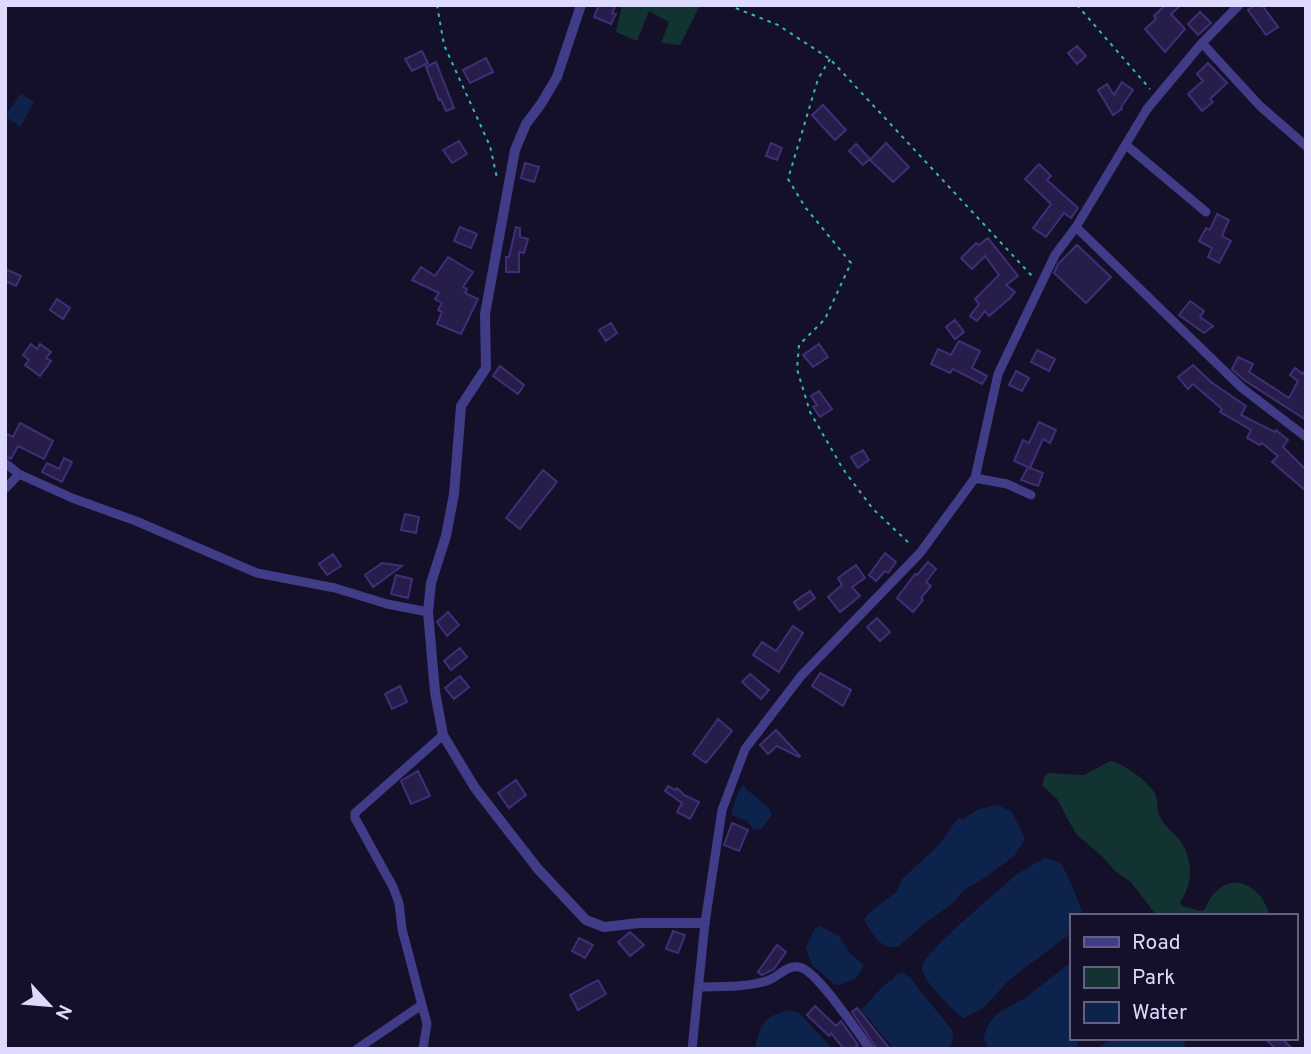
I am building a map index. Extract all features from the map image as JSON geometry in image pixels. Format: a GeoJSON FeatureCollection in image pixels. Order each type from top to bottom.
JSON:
{"type":"FeatureCollection","features":[{"type":"Feature","properties":{"kind":"street"},"geometry":{"type":"LineString","coordinates":[[581,5],[557,77],[526,124],[515,150],[485,314],[486,368],[461,406],[454,494],[446,536],[431,583],[428,612],[435,692],[443,735],[475,788],[538,869],[586,920],[604,927],[639,923],[705,923]]}},
{"type":"Feature","properties":{"kind":"street"},"geometry":{"type":"LineString","coordinates":[[692,1049],[705,923],[722,810],[745,749],[801,676],[920,553],[975,478],[989,404],[998,374],[1055,256],[1076,227],[1147,109],[1202,43],[1239,5]]}},
{"type":"Feature","properties":{"kind":"street"},"geometry":{"type":"LineString","coordinates":[[1202,43],[1260,106],[1306,146]]}},
{"type":"Feature","properties":{"kind":"street"},"geometry":{"type":"LineString","coordinates":[[1126,145],[1206,212]]}},
{"type":"Feature","properties":{"kind":"street"},"geometry":{"type":"LineString","coordinates":[[1076,227],[1242,388],[1306,437]]}},
{"type":"Feature","properties":{"kind":"street"},"geometry":{"type":"LineString","coordinates":[[5,463],[19,474],[257,573],[335,588],[387,604],[428,612]]}},
{"type":"Feature","properties":{"kind":"street"},"geometry":{"type":"LineString","coordinates":[[5,489],[19,474]]}},
{"type":"Feature","properties":{"kind":"street"},"geometry":{"type":"LineString","coordinates":[[975,478],[1007,484],[1031,495]]}},
{"type":"Feature","properties":{"kind":"street"},"geometry":{"type":"LineString","coordinates":[[423,1049],[426,1024],[402,929],[399,903],[355,818],[355,813],[443,735]]}},
{"type":"Feature","properties":{"kind":"street"},"geometry":{"type":"LineString","coordinates":[[698,987],[758,983],[796,966],[803,968],[818,980],[870,1049]]}},
{"type":"Feature","properties":{"kind":"street"},"geometry":{"type":"LineString","coordinates":[[357,1049],[420,1006]]}},
{"type":"Feature","properties":{"kind":"path"},"geometry":{"type":"LineString","coordinates":[[438,5],[444,45],[490,146],[496,176],[509,189]]}},
{"type":"Feature","properties":{"kind":"path"},"geometry":{"type":"LineString","coordinates":[[728,5],[778,25],[830,59],[1041,285]]}},
{"type":"Feature","properties":{"kind":"path"},"geometry":{"type":"LineString","coordinates":[[1077,5],[1157,97]]}},
{"type":"Feature","properties":{"kind":"path"},"geometry":{"type":"LineString","coordinates":[[830,59],[818,79],[788,179],[805,206],[851,262],[825,320],[799,345],[797,369],[810,412],[844,469],[873,509],[920,553]]}},
{"type":"Feature","properties":{"kind":"green space"},"geometry":{"type":"Polygon","coordinates":[[[622,5],[700,5],[680,45],[661,43],[669,22],[649,11],[637,41],[616,32],[622,5]]]}},
{"type":"Feature","properties":{"kind":"green space"},"geometry":{"type":"Polygon","coordinates":[[[1110,761],[1115,762],[1129,769],[1153,791],[1160,817],[1187,853],[1190,870],[1188,887],[1180,902],[1182,906],[1201,911],[1221,887],[1236,883],[1244,884],[1260,896],[1269,914],[1155,914],[1131,882],[1115,871],[1076,834],[1057,799],[1042,785],[1049,773],[1084,775],[1110,761]]]}},
{"type":"Feature","properties":{"kind":"water"},"geometry":{"type":"Polygon","coordinates":[[[21,94],[34,102],[20,127],[5,116],[21,94]]]}},
{"type":"Feature","properties":{"kind":"water"},"geometry":{"type":"Polygon","coordinates":[[[744,784],[745,788],[769,808],[772,815],[760,830],[753,829],[748,821],[731,815],[738,792],[744,784]]]}},
{"type":"Feature","properties":{"kind":"water"},"geometry":{"type":"Polygon","coordinates":[[[998,805],[1012,812],[1025,839],[1015,855],[964,890],[953,903],[898,947],[881,943],[864,920],[869,913],[896,892],[902,879],[938,846],[958,818],[963,819],[979,809],[998,805]]]}},
{"type":"Feature","properties":{"kind":"water"},"geometry":{"type":"Polygon","coordinates":[[[1044,858],[1060,863],[1082,914],[1070,914],[1070,934],[1010,979],[982,1009],[963,1018],[928,982],[922,969],[924,962],[974,911],[1021,872],[1044,858]]]}},
{"type":"Feature","properties":{"kind":"water"},"geometry":{"type":"Polygon","coordinates":[[[820,926],[839,936],[849,952],[864,965],[856,978],[839,985],[834,984],[812,965],[806,948],[815,928],[820,926]]]}},
{"type":"Feature","properties":{"kind":"water"},"geometry":{"type":"Polygon","coordinates":[[[1070,963],[1070,1040],[1079,1040],[1077,1047],[989,1049],[983,1038],[989,1023],[998,1013],[1025,998],[1070,963]]]}},
{"type":"Feature","properties":{"kind":"water"},"geometry":{"type":"Polygon","coordinates":[[[902,972],[910,978],[952,1030],[953,1040],[949,1049],[894,1049],[861,1010],[895,975],[902,972]]]}},
{"type":"Feature","properties":{"kind":"water"},"geometry":{"type":"Polygon","coordinates":[[[789,1010],[799,1013],[833,1049],[755,1049],[759,1032],[765,1022],[774,1015],[789,1010]]]}},
{"type":"Feature","properties":{"kind":"water"},"geometry":{"type":"Polygon","coordinates":[[[1110,1040],[1184,1040],[1185,1049],[1096,1049],[1110,1040]]]}},
{"type":"Feature","properties":{"kind":"building"},"geometry":{"type":"Polygon","coordinates":[[[599,5],[616,5],[612,13],[616,14],[611,24],[594,17],[599,5]]]}},
{"type":"Feature","properties":{"kind":"building"},"geometry":{"type":"Polygon","coordinates":[[[1165,5],[1181,5],[1171,14],[1185,29],[1165,52],[1145,29],[1165,5]]]}},
{"type":"Feature","properties":{"kind":"building"},"geometry":{"type":"Polygon","coordinates":[[[1255,5],[1262,5],[1278,27],[1266,35],[1248,10],[1255,5]]]}},
{"type":"Feature","properties":{"kind":"building"},"geometry":{"type":"Polygon","coordinates":[[[1200,12],[1211,23],[1198,35],[1188,24],[1200,12]]]}},
{"type":"Feature","properties":{"kind":"building"},"geometry":{"type":"Polygon","coordinates":[[[1077,46],[1086,56],[1077,64],[1068,53],[1077,46]]]}},
{"type":"Feature","properties":{"kind":"building"},"geometry":{"type":"Polygon","coordinates":[[[422,51],[428,63],[412,71],[405,59],[422,51]]]}},
{"type":"Feature","properties":{"kind":"building"},"geometry":{"type":"Polygon","coordinates":[[[486,58],[493,72],[470,83],[463,70],[486,58]]]}},
{"type":"Feature","properties":{"kind":"building"},"geometry":{"type":"Polygon","coordinates":[[[436,62],[454,108],[446,111],[426,67],[436,62]]]}},
{"type":"Feature","properties":{"kind":"building"},"geometry":{"type":"Polygon","coordinates":[[[1208,63],[1227,83],[1210,99],[1213,102],[1202,111],[1188,94],[1203,81],[1197,74],[1208,63]]]}},
{"type":"Feature","properties":{"kind":"building"},"geometry":{"type":"Polygon","coordinates":[[[1122,82],[1133,90],[1122,109],[1113,115],[1098,90],[1107,84],[1114,95],[1122,82]]]}},
{"type":"Feature","properties":{"kind":"building"},"geometry":{"type":"Polygon","coordinates":[[[823,105],[846,130],[835,140],[812,115],[823,105]]]}},
{"type":"Feature","properties":{"kind":"building"},"geometry":{"type":"Polygon","coordinates":[[[459,141],[467,154],[452,163],[443,150],[459,141]]]}},
{"type":"Feature","properties":{"kind":"building"},"geometry":{"type":"Polygon","coordinates":[[[771,143],[782,148],[777,160],[766,156],[771,143]]]}},
{"type":"Feature","properties":{"kind":"building"},"geometry":{"type":"Polygon","coordinates":[[[886,143],[909,167],[893,182],[870,160],[886,143]]]}},
{"type":"Feature","properties":{"kind":"building"},"geometry":{"type":"Polygon","coordinates":[[[856,144],[870,159],[863,165],[849,151],[856,144]]]}},
{"type":"Feature","properties":{"kind":"building"},"geometry":{"type":"Polygon","coordinates":[[[525,163],[539,167],[534,182],[521,178],[525,163]]]}},
{"type":"Feature","properties":{"kind":"building"},"geometry":{"type":"Polygon","coordinates":[[[1039,164],[1051,176],[1047,180],[1078,208],[1071,218],[1064,213],[1046,237],[1033,228],[1051,204],[1025,179],[1039,164]]]}},
{"type":"Feature","properties":{"kind":"building"},"geometry":{"type":"Polygon","coordinates":[[[1217,214],[1229,220],[1222,236],[1231,241],[1219,263],[1208,257],[1212,248],[1199,241],[1206,228],[1210,230],[1217,214]]]}},
{"type":"Feature","properties":{"kind":"building"},"geometry":{"type":"Polygon","coordinates":[[[460,227],[477,234],[471,248],[454,241],[460,227]]]}},
{"type":"Feature","properties":{"kind":"building"},"geometry":{"type":"Polygon","coordinates":[[[516,227],[520,228],[520,237],[528,239],[524,253],[519,252],[519,272],[506,272],[506,257],[509,257],[516,227]]]}},
{"type":"Feature","properties":{"kind":"building"},"geometry":{"type":"Polygon","coordinates":[[[988,238],[1018,276],[1006,285],[1015,292],[1010,298],[989,316],[985,311],[977,321],[970,316],[979,304],[975,299],[999,275],[985,256],[972,269],[961,258],[976,243],[979,245],[988,238]]]}},
{"type":"Feature","properties":{"kind":"building"},"geometry":{"type":"Polygon","coordinates":[[[1077,245],[1111,277],[1086,303],[1054,273],[1058,264],[1077,245]]]}},
{"type":"Feature","properties":{"kind":"building"},"geometry":{"type":"Polygon","coordinates":[[[448,257],[473,272],[463,287],[467,289],[465,293],[478,299],[461,334],[437,324],[442,312],[438,310],[442,303],[435,299],[439,293],[412,280],[421,267],[435,276],[448,257]]]}},
{"type":"Feature","properties":{"kind":"building"},"geometry":{"type":"Polygon","coordinates":[[[5,269],[21,276],[16,286],[5,281],[5,269]]]}},
{"type":"Feature","properties":{"kind":"building"},"geometry":{"type":"Polygon","coordinates":[[[57,299],[70,308],[63,319],[50,310],[57,299]]]}},
{"type":"Feature","properties":{"kind":"building"},"geometry":{"type":"Polygon","coordinates":[[[1190,301],[1204,311],[1200,317],[1213,326],[1204,333],[1179,315],[1190,301]]]}},
{"type":"Feature","properties":{"kind":"building"},"geometry":{"type":"Polygon","coordinates":[[[955,320],[964,332],[955,339],[946,327],[955,320]]]}},
{"type":"Feature","properties":{"kind":"building"},"geometry":{"type":"Polygon","coordinates":[[[611,323],[617,333],[606,341],[599,330],[611,323]]]}},
{"type":"Feature","properties":{"kind":"building"},"geometry":{"type":"Polygon","coordinates":[[[959,341],[980,351],[972,368],[987,376],[982,384],[953,369],[950,373],[931,364],[938,349],[951,355],[959,341]]]}},
{"type":"Feature","properties":{"kind":"building"},"geometry":{"type":"Polygon","coordinates":[[[31,344],[37,349],[40,344],[51,352],[46,358],[51,361],[40,376],[25,365],[29,360],[23,355],[31,344]]]}},
{"type":"Feature","properties":{"kind":"building"},"geometry":{"type":"Polygon","coordinates":[[[819,344],[828,357],[813,367],[803,355],[819,344]]]}},
{"type":"Feature","properties":{"kind":"building"},"geometry":{"type":"Polygon","coordinates":[[[1037,350],[1055,359],[1049,371],[1031,362],[1037,350]]]}},
{"type":"Feature","properties":{"kind":"building"},"geometry":{"type":"Polygon","coordinates":[[[1238,357],[1253,364],[1249,372],[1289,398],[1298,381],[1290,375],[1295,368],[1303,374],[1306,369],[1306,420],[1244,380],[1232,369],[1238,357]]]}},
{"type":"Feature","properties":{"kind":"building"},"geometry":{"type":"Polygon","coordinates":[[[1193,365],[1211,382],[1246,406],[1241,415],[1275,432],[1276,430],[1288,440],[1283,447],[1306,470],[1306,491],[1272,462],[1278,456],[1262,443],[1260,445],[1247,438],[1251,430],[1220,412],[1222,409],[1193,384],[1188,389],[1178,377],[1193,365]]]}},
{"type":"Feature","properties":{"kind":"building"},"geometry":{"type":"Polygon","coordinates":[[[500,366],[524,385],[518,394],[493,376],[500,366]]]}},
{"type":"Feature","properties":{"kind":"building"},"geometry":{"type":"Polygon","coordinates":[[[1016,371],[1029,378],[1022,391],[1009,385],[1016,371]]]}},
{"type":"Feature","properties":{"kind":"building"},"geometry":{"type":"Polygon","coordinates":[[[819,391],[832,409],[820,417],[813,407],[817,405],[811,396],[819,391]]]}},
{"type":"Feature","properties":{"kind":"building"},"geometry":{"type":"Polygon","coordinates":[[[1039,422],[1056,430],[1050,443],[1043,439],[1030,468],[1043,473],[1038,486],[1021,480],[1028,467],[1014,461],[1023,440],[1029,443],[1039,422]]]}},
{"type":"Feature","properties":{"kind":"building"},"geometry":{"type":"Polygon","coordinates":[[[20,423],[53,441],[44,459],[18,446],[11,459],[5,456],[5,433],[13,437],[20,423]]]}},
{"type":"Feature","properties":{"kind":"building"},"geometry":{"type":"Polygon","coordinates":[[[863,450],[869,460],[858,468],[851,457],[863,450]]]}},
{"type":"Feature","properties":{"kind":"building"},"geometry":{"type":"Polygon","coordinates":[[[64,458],[72,462],[62,482],[42,472],[47,463],[59,469],[64,458]]]}},
{"type":"Feature","properties":{"kind":"building"},"geometry":{"type":"Polygon","coordinates":[[[543,470],[557,482],[520,529],[506,518],[543,470]]]}},
{"type":"Feature","properties":{"kind":"building"},"geometry":{"type":"Polygon","coordinates":[[[405,514],[419,517],[416,533],[401,530],[405,514]]]}},
{"type":"Feature","properties":{"kind":"building"},"geometry":{"type":"Polygon","coordinates":[[[885,553],[896,562],[888,573],[885,571],[876,581],[869,575],[885,553]]]}},
{"type":"Feature","properties":{"kind":"building"},"geometry":{"type":"Polygon","coordinates":[[[333,554],[341,566],[327,575],[319,564],[333,554]]]}},
{"type":"Feature","properties":{"kind":"building"},"geometry":{"type":"Polygon","coordinates":[[[928,562],[936,569],[926,582],[931,586],[913,612],[897,598],[928,562]]]}},
{"type":"Feature","properties":{"kind":"building"},"geometry":{"type":"Polygon","coordinates":[[[382,563],[402,566],[373,587],[365,575],[382,563]]]}},
{"type":"Feature","properties":{"kind":"building"},"geometry":{"type":"Polygon","coordinates":[[[856,565],[865,578],[852,587],[860,596],[840,612],[828,597],[842,585],[838,578],[856,565]]]}},
{"type":"Feature","properties":{"kind":"building"},"geometry":{"type":"Polygon","coordinates":[[[396,575],[412,579],[408,598],[391,594],[396,575]]]}},
{"type":"Feature","properties":{"kind":"building"},"geometry":{"type":"Polygon","coordinates":[[[810,591],[815,598],[799,610],[794,602],[810,591]]]}},
{"type":"Feature","properties":{"kind":"building"},"geometry":{"type":"Polygon","coordinates":[[[448,612],[459,625],[447,636],[437,622],[448,612]]]}},
{"type":"Feature","properties":{"kind":"building"},"geometry":{"type":"Polygon","coordinates":[[[877,618],[890,632],[880,641],[867,627],[877,618]]]}},
{"type":"Feature","properties":{"kind":"building"},"geometry":{"type":"Polygon","coordinates":[[[793,626],[803,633],[779,672],[753,655],[762,642],[776,651],[793,626]]]}},
{"type":"Feature","properties":{"kind":"building"},"geometry":{"type":"Polygon","coordinates":[[[460,648],[467,657],[451,670],[444,661],[460,648]]]}},
{"type":"Feature","properties":{"kind":"building"},"geometry":{"type":"Polygon","coordinates":[[[820,673],[851,690],[843,706],[812,686],[820,673]]]}},
{"type":"Feature","properties":{"kind":"building"},"geometry":{"type":"Polygon","coordinates":[[[750,674],[769,690],[761,699],[742,682],[750,674]]]}},
{"type":"Feature","properties":{"kind":"building"},"geometry":{"type":"Polygon","coordinates":[[[460,676],[469,687],[454,699],[445,688],[460,676]]]}},
{"type":"Feature","properties":{"kind":"building"},"geometry":{"type":"Polygon","coordinates":[[[400,686],[407,702],[392,709],[385,694],[400,686]]]}},
{"type":"Feature","properties":{"kind":"building"},"geometry":{"type":"Polygon","coordinates":[[[718,719],[732,731],[706,763],[693,754],[718,719]]]}},
{"type":"Feature","properties":{"kind":"building"},"geometry":{"type":"Polygon","coordinates":[[[776,730],[799,757],[777,746],[768,754],[760,745],[776,730]]]}},
{"type":"Feature","properties":{"kind":"building"},"geometry":{"type":"Polygon","coordinates":[[[418,771],[430,796],[411,804],[401,781],[418,771]]]}},
{"type":"Feature","properties":{"kind":"building"},"geometry":{"type":"Polygon","coordinates":[[[516,780],[526,795],[509,808],[498,793],[516,780]]]}},
{"type":"Feature","properties":{"kind":"building"},"geometry":{"type":"Polygon","coordinates":[[[668,786],[675,790],[677,788],[684,795],[699,802],[690,819],[677,812],[682,803],[665,791],[668,786]]]}},
{"type":"Feature","properties":{"kind":"building"},"geometry":{"type":"Polygon","coordinates":[[[732,823],[748,830],[739,851],[724,845],[732,823]]]}},
{"type":"Feature","properties":{"kind":"building"},"geometry":{"type":"Polygon","coordinates":[[[673,931],[685,935],[678,953],[666,949],[673,931]]]}},
{"type":"Feature","properties":{"kind":"building"},"geometry":{"type":"Polygon","coordinates":[[[630,932],[644,945],[630,956],[618,942],[630,932]]]}},
{"type":"Feature","properties":{"kind":"building"},"geometry":{"type":"Polygon","coordinates":[[[579,938],[593,945],[585,958],[572,951],[579,938]]]}},
{"type":"Feature","properties":{"kind":"building"},"geometry":{"type":"Polygon","coordinates":[[[777,945],[786,952],[774,969],[762,975],[758,972],[777,945]]]}},
{"type":"Feature","properties":{"kind":"building"},"geometry":{"type":"Polygon","coordinates":[[[598,980],[606,994],[578,1010],[570,995],[598,980]]]}},
{"type":"Feature","properties":{"kind":"building"},"geometry":{"type":"Polygon","coordinates":[[[815,1006],[836,1026],[841,1021],[858,1045],[853,1049],[844,1049],[831,1033],[829,1036],[807,1015],[815,1006]]]}},
{"type":"Feature","properties":{"kind":"building"},"geometry":{"type":"Polygon","coordinates":[[[857,1008],[890,1049],[877,1049],[852,1012],[857,1008]]]}},
{"type":"Feature","properties":{"kind":"building"},"geometry":{"type":"Polygon","coordinates":[[[1266,1040],[1283,1040],[1293,1049],[1276,1049],[1266,1040]]]}}]}
